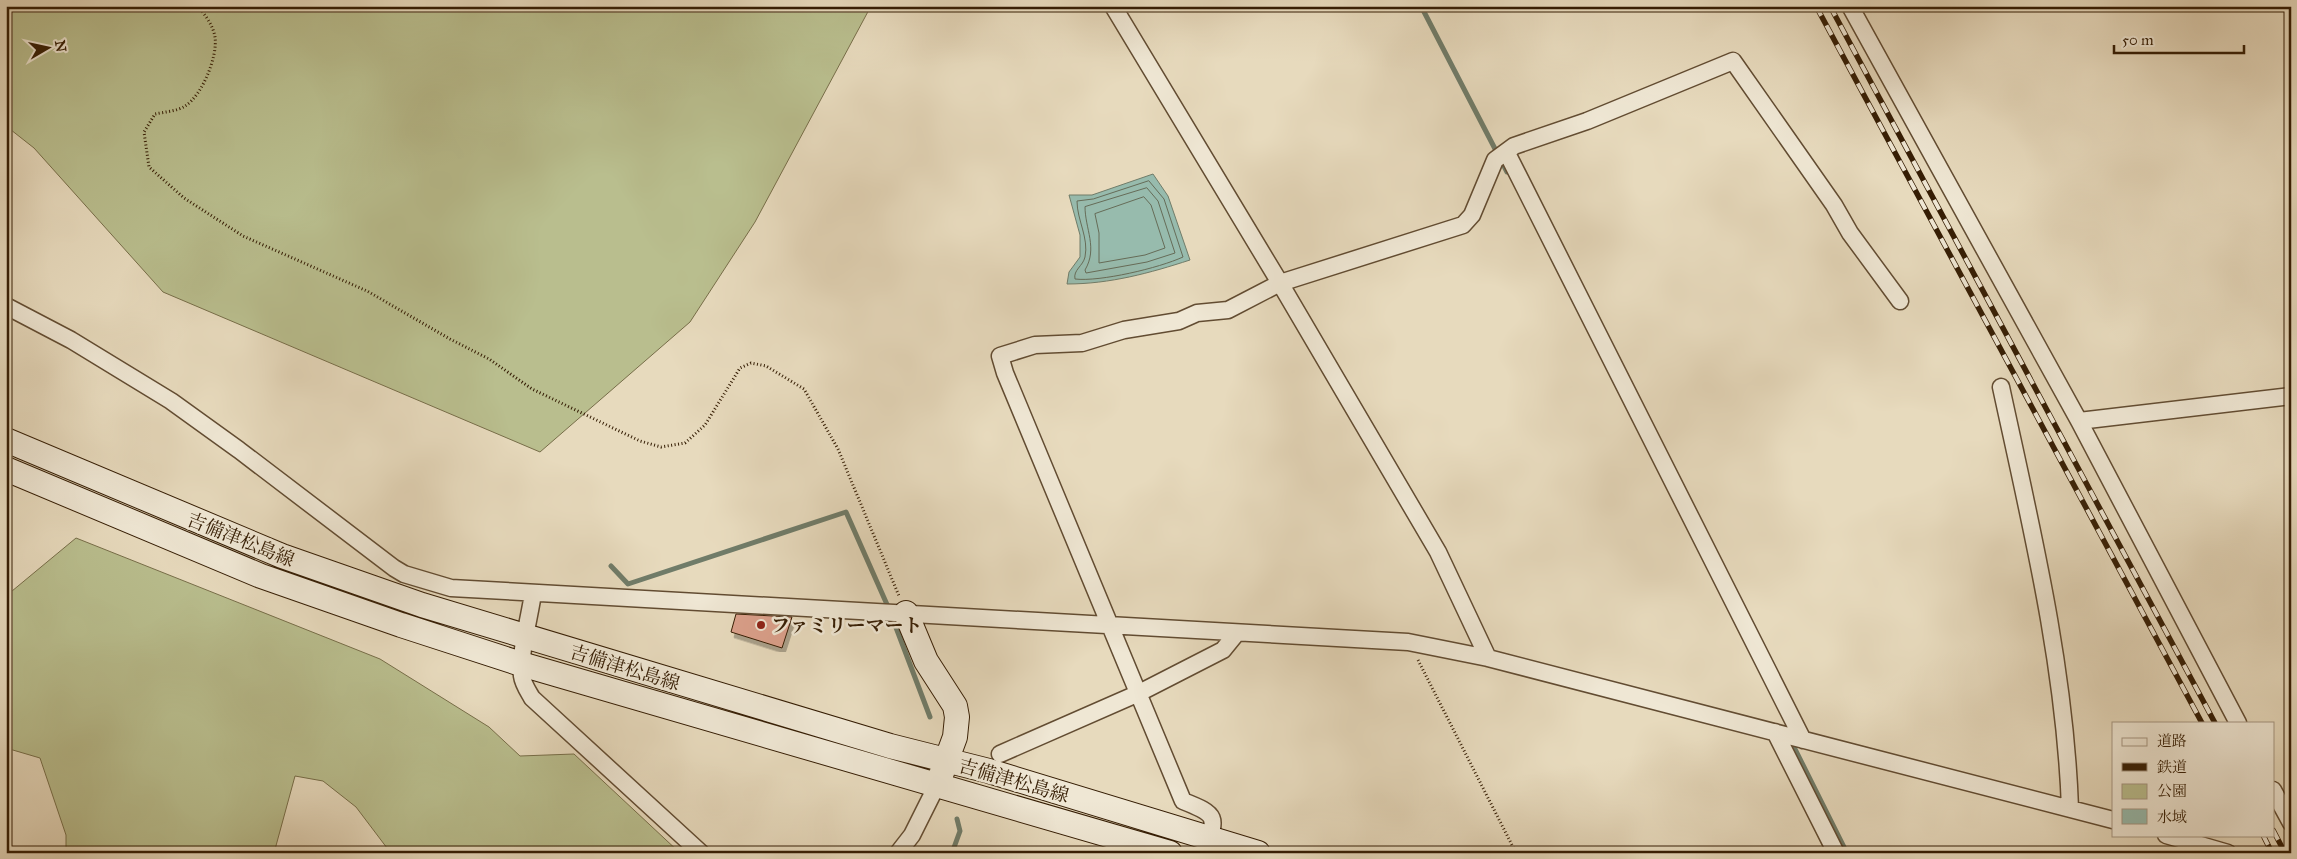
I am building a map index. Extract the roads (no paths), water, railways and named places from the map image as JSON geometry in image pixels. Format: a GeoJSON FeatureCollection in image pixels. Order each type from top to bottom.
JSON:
{"type":"FeatureCollection","features":[{"type":"Feature","properties":{"kind":"main road","name":"吉備津松島線"},"geometry":{"type":"LineString","coordinates":[[6,440],[282,556],[422,605],[526,638],[890,746],[989,771],[1207,846],[1258,853]]}},
{"type":"Feature","properties":{"kind":"main road","name":"吉備津松島線"},"geometry":{"type":"LineString","coordinates":[[6,469],[261,576],[521,664],[1170,853]]}},
{"type":"Feature","properties":{"kind":"main road"},"geometry":{"type":"LineString","coordinates":[[896,612],[955,706],[957,717],[955,738],[937,785]]}},
{"type":"Feature","properties":{"kind":"street"},"geometry":{"type":"LineString","coordinates":[[1113,6],[1280,283],[1438,552],[1488,658]]}},
{"type":"Feature","properties":{"kind":"street"},"geometry":{"type":"LineString","coordinates":[[1850,6],[2079,421],[2237,722]]}},
{"type":"Feature","properties":{"kind":"street"},"geometry":{"type":"LineString","coordinates":[[1207,846],[1213,816],[1208,810],[1183,801],[1139,693],[1108,625],[1005,373],[1000,356],[1035,345],[1082,343],[1124,330],[1179,321],[1197,313],[1228,310],[1280,283],[1398,247],[1463,224],[1472,215],[1501,156],[1514,146],[1587,121],[1733,61],[1834,205],[1850,233],[1900,301]]}},
{"type":"Feature","properties":{"kind":"street"},"geometry":{"type":"LineString","coordinates":[[1501,156],[1790,736],[1836,853]]}},
{"type":"Feature","properties":{"kind":"street"},"geometry":{"type":"LineString","coordinates":[[6,306],[71,340],[171,401],[240,450],[394,568],[404,574],[451,588],[896,612],[1236,634],[1408,642],[1488,658],[2112,820]]}},
{"type":"Feature","properties":{"kind":"street"},"geometry":{"type":"LineString","coordinates":[[2001,387],[2037,552],[2059,682],[2068,760],[2070,808]]}},
{"type":"Feature","properties":{"kind":"street"},"geometry":{"type":"LineString","coordinates":[[2079,421],[2291,396]]}},
{"type":"Feature","properties":{"kind":"street"},"geometry":{"type":"LineString","coordinates":[[533,593],[521,664],[522,677],[532,698],[700,853]]}},
{"type":"Feature","properties":{"kind":"street"},"geometry":{"type":"LineString","coordinates":[[1000,754],[1139,693],[1223,650],[1236,634]]}},
{"type":"Feature","properties":{"kind":"street"},"geometry":{"type":"LineString","coordinates":[[898,853],[912,835],[937,785]]}},
{"type":"Feature","properties":{"kind":"street"},"geometry":{"type":"LineString","coordinates":[[2274,792],[2291,823]]}},
{"type":"Feature","properties":{"kind":"street"},"geometry":{"type":"LineString","coordinates":[[2169,836],[2228,853]]}},
{"type":"Feature","properties":{"kind":"water"},"geometry":{"type":"Polygon","coordinates":[[[1153,174],[1168,196],[1190,260],[1130,277],[1083,284],[1067,284],[1069,272],[1080,257],[1080,235],[1069,195],[1092,195],[1153,174]]]}},
{"type":"Feature","properties":{"kind":"waterway"},"geometry":{"type":"LineString","coordinates":[[1421,6],[1507,172]]}},
{"type":"Feature","properties":{"kind":"waterway"},"geometry":{"type":"LineString","coordinates":[[611,566],[628,584],[846,512],[889,609]]}},
{"type":"Feature","properties":{"kind":"waterway"},"geometry":{"type":"LineString","coordinates":[[892,617],[930,717]]}},
{"type":"Feature","properties":{"kind":"waterway"},"geometry":{"type":"LineString","coordinates":[[1791,741],[1847,853]]}},
{"type":"Feature","properties":{"kind":"waterway"},"geometry":{"type":"LineString","coordinates":[[952,853],[960,831],[957,819]]}},
{"type":"Feature","properties":{"kind":"railway"},"geometry":{"type":"LineString","coordinates":[[1816,6],[2201,722]]}},
{"type":"Feature","properties":{"kind":"railway"},"geometry":{"type":"LineString","coordinates":[[1830,6],[2214,722]]}},
{"type":"Feature","properties":{"kind":"railway"},"geometry":{"type":"LineString","coordinates":[[2274,832],[2285,853]]}},
{"type":"Feature","properties":{"kind":"railway"},"geometry":{"type":"LineString","coordinates":[[2264,836],[2272,853]]}},
{"type":"Feature","properties":{"kind":"place","name":"ファミリーマート"},"geometry":{"type":"Point","coordinates":[761,625]}}]}
